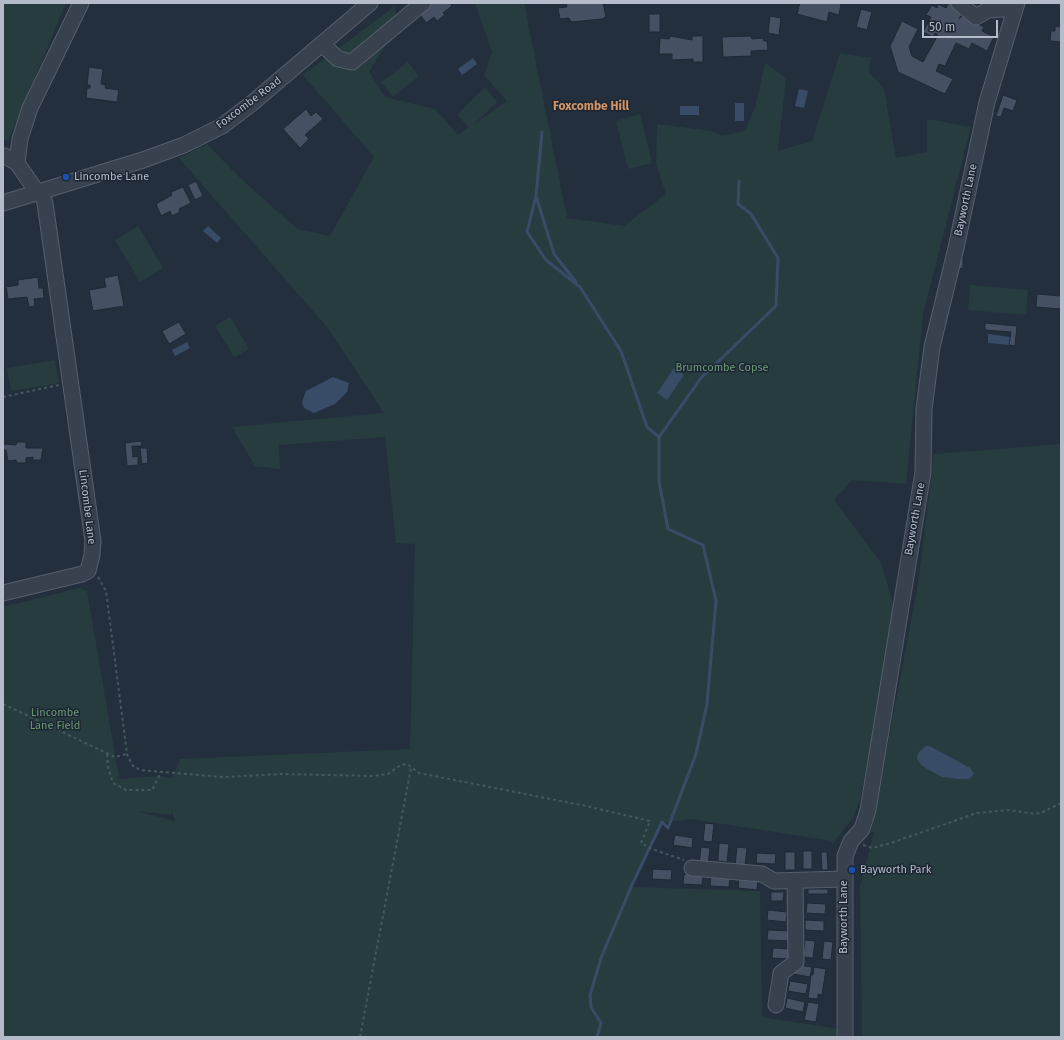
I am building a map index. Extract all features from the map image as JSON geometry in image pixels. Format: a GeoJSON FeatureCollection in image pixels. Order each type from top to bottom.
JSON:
{"type":"FeatureCollection","features":[{"type":"Feature","properties":{"kind":"street"},"geometry":{"type":"LineString","coordinates":[[39,192],[11,159],[20,139],[30,108],[81,3]]}},
{"type":"Feature","properties":{"kind":"street","name":"Foxcombe Road"},"geometry":{"type":"LineString","coordinates":[[3,203],[184,145],[222,126],[251,104],[370,3]]}},
{"type":"Feature","properties":{"kind":"street"},"geometry":{"type":"LineString","coordinates":[[322,44],[338,59],[352,62],[423,3]]}},
{"type":"Feature","properties":{"kind":"street"},"geometry":{"type":"LineString","coordinates":[[959,3],[976,17],[988,10],[1016,5]]}},
{"type":"Feature","properties":{"kind":"street","name":"Bayworth Lane"},"geometry":{"type":"LineString","coordinates":[[845,1037],[845,856],[851,841],[862,829],[868,810],[923,472],[924,409],[932,347],[956,248],[987,102],[1016,5]]}},
{"type":"Feature","properties":{"kind":"street","name":"Lincombe Lane"},"geometry":{"type":"LineString","coordinates":[[39,192],[45,203],[93,541],[92,555],[88,571]]}},
{"type":"Feature","properties":{"kind":"street"},"geometry":{"type":"LineString","coordinates":[[3,592],[82,574],[88,571]]}},
{"type":"Feature","properties":{"kind":"street"},"geometry":{"type":"LineString","coordinates":[[692,868],[762,874],[774,881],[844,879]]}},
{"type":"Feature","properties":{"kind":"street"},"geometry":{"type":"LineString","coordinates":[[776,1005],[781,973],[796,962],[795,881]]}},
{"type":"Feature","properties":{"kind":"path"},"geometry":{"type":"LineString","coordinates":[[3,397],[70,382]]}},
{"type":"Feature","properties":{"kind":"path"},"geometry":{"type":"LineString","coordinates":[[88,571],[102,581],[106,591],[127,754],[132,765],[140,770],[224,777],[282,774],[372,776],[388,774],[401,765],[407,764],[419,773],[586,806],[650,822],[641,843],[652,849],[679,858],[692,868]]}},
{"type":"Feature","properties":{"kind":"path"},"geometry":{"type":"LineString","coordinates":[[3,704],[107,754],[116,757],[127,754]]}},
{"type":"Feature","properties":{"kind":"path"},"geometry":{"type":"LineString","coordinates":[[107,754],[108,767],[113,783],[126,790],[152,790],[159,776],[159,772]]}},
{"type":"Feature","properties":{"kind":"path"},"geometry":{"type":"LineString","coordinates":[[360,1037],[411,768]]}},
{"type":"Feature","properties":{"kind":"path"},"geometry":{"type":"LineString","coordinates":[[851,841],[872,848],[977,813],[1009,810],[1035,814],[1061,804]]}},
{"type":"Feature","properties":{"kind":"green space"},"geometry":{"type":"Polygon","coordinates":[[[3,3],[66,3],[8,141],[3,139],[3,3]]]}},
{"type":"Feature","properties":{"kind":"green space"},"geometry":{"type":"Polygon","coordinates":[[[475,3],[524,3],[567,218],[624,226],[666,194],[656,164],[657,124],[713,131],[722,136],[745,131],[756,104],[765,63],[786,78],[778,151],[812,141],[840,53],[871,58],[869,72],[884,89],[896,158],[927,152],[927,119],[971,127],[923,314],[906,484],[852,480],[834,500],[881,563],[895,610],[860,800],[853,818],[833,843],[827,840],[691,819],[662,823],[631,887],[760,891],[762,1017],[838,1029],[838,1037],[3,1037],[3,607],[79,588],[87,591],[119,779],[159,776],[172,778],[180,759],[410,749],[415,544],[396,543],[385,437],[279,445],[280,469],[255,466],[232,427],[384,413],[327,327],[179,158],[207,144],[237,175],[297,229],[330,236],[374,157],[303,75],[395,6],[396,29],[369,72],[385,97],[435,109],[458,135],[469,127],[457,115],[485,87],[497,102],[473,125],[507,101],[484,75],[492,52],[475,3]],[[171,810],[171,815],[136,811],[175,821],[171,810]]]}},
{"type":"Feature","properties":{"kind":"green space"},"geometry":{"type":"Polygon","coordinates":[[[408,62],[419,76],[393,97],[381,82],[408,62]]]}},
{"type":"Feature","properties":{"kind":"green space"},"geometry":{"type":"Polygon","coordinates":[[[640,114],[652,163],[628,169],[616,121],[640,114]]]}},
{"type":"Feature","properties":{"kind":"green space"},"geometry":{"type":"Polygon","coordinates":[[[138,226],[163,268],[140,282],[115,240],[138,226]]]}},
{"type":"Feature","properties":{"kind":"green space"},"geometry":{"type":"Polygon","coordinates":[[[970,285],[1028,290],[1026,315],[968,310],[970,285]]]}},
{"type":"Feature","properties":{"kind":"green space"},"geometry":{"type":"Polygon","coordinates":[[[230,317],[249,349],[234,357],[215,326],[230,317]]]}},
{"type":"Feature","properties":{"kind":"green space"},"geometry":{"type":"Polygon","coordinates":[[[55,360],[59,383],[11,391],[7,368],[55,360]]]}},
{"type":"Feature","properties":{"kind":"green space"},"geometry":{"type":"Polygon","coordinates":[[[1061,444],[1061,1037],[862,1037],[860,887],[874,832],[871,832],[918,584],[934,454],[1061,444]]]}},
{"type":"Feature","properties":{"kind":"water"},"geometry":{"type":"Polygon","coordinates":[[[473,58],[477,64],[462,75],[458,69],[473,58]]]}},
{"type":"Feature","properties":{"kind":"water"},"geometry":{"type":"Polygon","coordinates":[[[799,89],[808,91],[804,108],[795,106],[799,89]]]}},
{"type":"Feature","properties":{"kind":"water"},"geometry":{"type":"Polygon","coordinates":[[[735,103],[744,103],[744,121],[735,121],[735,103]]]}},
{"type":"Feature","properties":{"kind":"water"},"geometry":{"type":"Polygon","coordinates":[[[680,106],[699,106],[699,115],[680,115],[680,106]]]}},
{"type":"Feature","properties":{"kind":"water"},"geometry":{"type":"Polygon","coordinates":[[[208,226],[221,238],[217,243],[203,231],[208,226]]]}},
{"type":"Feature","properties":{"kind":"water"},"geometry":{"type":"Polygon","coordinates":[[[988,334],[1010,337],[1009,345],[988,343],[988,334]]]}},
{"type":"Feature","properties":{"kind":"water"},"geometry":{"type":"Polygon","coordinates":[[[187,342],[190,348],[175,356],[172,350],[187,342]]]}},
{"type":"Feature","properties":{"kind":"water"},"geometry":{"type":"Polygon","coordinates":[[[674,368],[684,375],[667,400],[657,393],[674,368]]]}},
{"type":"Feature","properties":{"kind":"water"},"geometry":{"type":"Polygon","coordinates":[[[333,377],[349,383],[347,392],[335,404],[314,413],[304,408],[302,402],[306,391],[333,377]]]}},
{"type":"Feature","properties":{"kind":"water"},"geometry":{"type":"Polygon","coordinates":[[[926,746],[930,746],[970,768],[974,774],[969,779],[958,779],[942,777],[929,770],[921,765],[917,759],[918,753],[926,746]]]}},
{"type":"Feature","properties":{"kind":"building"},"geometry":{"type":"Polygon","coordinates":[[[429,3],[450,3],[452,6],[443,13],[445,15],[437,21],[434,17],[426,23],[418,11],[429,3]]]}},
{"type":"Feature","properties":{"kind":"building"},"geometry":{"type":"Polygon","coordinates":[[[566,3],[603,3],[606,17],[602,19],[571,22],[569,18],[560,19],[558,8],[567,7],[566,3]]]}},
{"type":"Feature","properties":{"kind":"building"},"geometry":{"type":"Polygon","coordinates":[[[800,3],[841,4],[839,15],[829,12],[827,22],[797,14],[800,3]]]}},
{"type":"Feature","properties":{"kind":"building"},"geometry":{"type":"Polygon","coordinates":[[[949,3],[964,10],[959,19],[962,16],[984,27],[982,31],[994,37],[987,51],[972,43],[969,49],[956,43],[945,66],[939,64],[936,71],[953,79],[945,94],[898,72],[890,46],[902,21],[918,29],[909,47],[912,56],[923,62],[938,35],[935,33],[933,37],[923,32],[931,17],[926,15],[932,5],[937,8],[938,4],[946,8],[949,3]]]}},
{"type":"Feature","properties":{"kind":"building"},"geometry":{"type":"Polygon","coordinates":[[[861,9],[872,12],[867,30],[856,27],[861,9]]]}},
{"type":"Feature","properties":{"kind":"building"},"geometry":{"type":"Polygon","coordinates":[[[649,14],[660,14],[660,32],[649,32],[649,14]]]}},
{"type":"Feature","properties":{"kind":"building"},"geometry":{"type":"Polygon","coordinates":[[[770,16],[781,18],[779,35],[768,33],[770,16]]]}},
{"type":"Feature","properties":{"kind":"building"},"geometry":{"type":"Polygon","coordinates":[[[1055,26],[1061,27],[1061,42],[1050,41],[1051,31],[1055,31],[1055,26]]]}},
{"type":"Feature","properties":{"kind":"building"},"geometry":{"type":"Polygon","coordinates":[[[670,36],[692,40],[692,36],[703,36],[703,62],[693,62],[693,59],[672,60],[672,54],[659,54],[660,38],[669,39],[670,36]]]}},
{"type":"Feature","properties":{"kind":"building"},"geometry":{"type":"Polygon","coordinates":[[[751,36],[752,39],[763,38],[764,41],[767,41],[768,50],[751,51],[751,56],[723,57],[722,37],[751,36]]]}},
{"type":"Feature","properties":{"kind":"building"},"geometry":{"type":"Polygon","coordinates":[[[89,67],[103,69],[101,84],[106,85],[105,88],[119,90],[117,102],[86,98],[87,88],[90,88],[90,85],[87,85],[89,67]]]}},
{"type":"Feature","properties":{"kind":"building"},"geometry":{"type":"Polygon","coordinates":[[[1003,95],[1017,100],[1013,111],[1004,108],[1001,117],[996,116],[1003,95]]]}},
{"type":"Feature","properties":{"kind":"building"},"geometry":{"type":"Polygon","coordinates":[[[306,109],[311,116],[316,112],[323,119],[305,135],[309,139],[300,148],[283,129],[306,109]]]}},
{"type":"Feature","properties":{"kind":"building"},"geometry":{"type":"Polygon","coordinates":[[[196,181],[203,196],[195,200],[188,185],[196,181]]]}},
{"type":"Feature","properties":{"kind":"building"},"geometry":{"type":"Polygon","coordinates":[[[183,187],[191,203],[179,209],[180,212],[172,216],[170,211],[161,216],[156,204],[172,195],[171,192],[183,187]]]}},
{"type":"Feature","properties":{"kind":"building"},"geometry":{"type":"Polygon","coordinates":[[[963,257],[963,268],[958,269],[956,258],[963,257]]]}},
{"type":"Feature","properties":{"kind":"building"},"geometry":{"type":"Polygon","coordinates":[[[118,275],[124,306],[93,311],[89,290],[106,287],[104,278],[118,275]]]}},
{"type":"Feature","properties":{"kind":"building"},"geometry":{"type":"Polygon","coordinates":[[[38,277],[39,288],[43,288],[44,298],[34,299],[35,306],[29,307],[27,297],[8,299],[6,287],[18,285],[18,280],[38,277]]]}},
{"type":"Feature","properties":{"kind":"building"},"geometry":{"type":"Polygon","coordinates":[[[1037,294],[1061,296],[1061,309],[1036,307],[1037,294]]]}},
{"type":"Feature","properties":{"kind":"building"},"geometry":{"type":"Polygon","coordinates":[[[179,322],[186,334],[169,344],[162,331],[179,322]]]}},
{"type":"Feature","properties":{"kind":"building"},"geometry":{"type":"Polygon","coordinates":[[[985,323],[1017,326],[1015,346],[1009,345],[1011,332],[985,330],[985,323]]]}},
{"type":"Feature","properties":{"kind":"building"},"geometry":{"type":"Polygon","coordinates":[[[141,441],[142,446],[132,446],[133,457],[138,456],[138,465],[127,466],[125,443],[141,441]]]}},
{"type":"Feature","properties":{"kind":"building"},"geometry":{"type":"Polygon","coordinates":[[[17,442],[26,442],[26,448],[43,448],[41,460],[33,460],[33,457],[26,458],[26,463],[17,463],[16,460],[8,461],[6,450],[3,450],[3,444],[16,445],[17,442]]]}},
{"type":"Feature","properties":{"kind":"building"},"geometry":{"type":"Polygon","coordinates":[[[140,448],[147,448],[148,463],[142,464],[140,448]]]}},
{"type":"Feature","properties":{"kind":"building"},"geometry":{"type":"Polygon","coordinates":[[[705,823],[714,824],[712,842],[703,841],[705,823]]]}},
{"type":"Feature","properties":{"kind":"building"},"geometry":{"type":"Polygon","coordinates":[[[675,835],[693,838],[692,848],[673,845],[675,835]]]}},
{"type":"Feature","properties":{"kind":"building"},"geometry":{"type":"Polygon","coordinates":[[[719,843],[729,844],[727,862],[718,861],[719,843]]]}},
{"type":"Feature","properties":{"kind":"building"},"geometry":{"type":"Polygon","coordinates":[[[701,847],[710,848],[708,865],[699,864],[701,847]]]}},
{"type":"Feature","properties":{"kind":"building"},"geometry":{"type":"Polygon","coordinates":[[[737,847],[747,848],[745,866],[735,865],[737,847]]]}},
{"type":"Feature","properties":{"kind":"building"},"geometry":{"type":"Polygon","coordinates":[[[803,851],[812,851],[812,869],[803,869],[803,851]]]}},
{"type":"Feature","properties":{"kind":"building"},"geometry":{"type":"Polygon","coordinates":[[[785,852],[795,852],[795,870],[785,870],[785,852]]]}},
{"type":"Feature","properties":{"kind":"building"},"geometry":{"type":"Polygon","coordinates":[[[821,852],[827,852],[828,870],[822,870],[821,852]]]}},
{"type":"Feature","properties":{"kind":"building"},"geometry":{"type":"Polygon","coordinates":[[[757,853],[776,854],[775,864],[756,863],[757,853]]]}},
{"type":"Feature","properties":{"kind":"building"},"geometry":{"type":"Polygon","coordinates":[[[653,869],[672,870],[671,880],[652,879],[653,869]]]}},
{"type":"Feature","properties":{"kind":"building"},"geometry":{"type":"Polygon","coordinates":[[[684,874],[703,875],[702,885],[683,884],[684,874]]]}},
{"type":"Feature","properties":{"kind":"building"},"geometry":{"type":"Polygon","coordinates":[[[711,876],[730,877],[729,887],[710,886],[711,876]]]}},
{"type":"Feature","properties":{"kind":"building"},"geometry":{"type":"Polygon","coordinates":[[[739,878],[758,879],[757,890],[738,888],[739,878]]]}},
{"type":"Feature","properties":{"kind":"building"},"geometry":{"type":"Polygon","coordinates":[[[808,889],[828,889],[828,894],[808,894],[808,889]]]}},
{"type":"Feature","properties":{"kind":"building"},"geometry":{"type":"Polygon","coordinates":[[[771,892],[784,892],[783,901],[771,901],[771,892]]]}},
{"type":"Feature","properties":{"kind":"building"},"geometry":{"type":"Polygon","coordinates":[[[807,903],[826,904],[825,914],[806,913],[807,903]]]}},
{"type":"Feature","properties":{"kind":"building"},"geometry":{"type":"Polygon","coordinates":[[[768,910],[787,912],[786,922],[767,920],[768,910]]]}},
{"type":"Feature","properties":{"kind":"building"},"geometry":{"type":"Polygon","coordinates":[[[805,920],[824,921],[824,931],[805,930],[805,920]]]}},
{"type":"Feature","properties":{"kind":"building"},"geometry":{"type":"Polygon","coordinates":[[[768,930],[790,931],[790,941],[767,940],[768,930]]]}},
{"type":"Feature","properties":{"kind":"building"},"geometry":{"type":"Polygon","coordinates":[[[805,940],[815,941],[813,958],[803,957],[805,940]]]}},
{"type":"Feature","properties":{"kind":"building"},"geometry":{"type":"Polygon","coordinates":[[[824,941],[833,942],[831,960],[822,959],[824,941]]]}},
{"type":"Feature","properties":{"kind":"building"},"geometry":{"type":"Polygon","coordinates":[[[773,948],[792,949],[791,959],[772,958],[773,948]]]}},
{"type":"Feature","properties":{"kind":"building"},"geometry":{"type":"Polygon","coordinates":[[[798,965],[812,967],[810,977],[793,974],[794,967],[798,965]]]}},
{"type":"Feature","properties":{"kind":"building"},"geometry":{"type":"Polygon","coordinates":[[[814,967],[826,969],[822,995],[818,994],[818,999],[808,998],[811,975],[813,975],[814,967]]]}},
{"type":"Feature","properties":{"kind":"building"},"geometry":{"type":"Polygon","coordinates":[[[790,981],[808,984],[806,994],[788,991],[790,981]]]}},
{"type":"Feature","properties":{"kind":"building"},"geometry":{"type":"Polygon","coordinates":[[[787,998],[805,1002],[803,1012],[785,1008],[787,998]]]}},
{"type":"Feature","properties":{"kind":"building"},"geometry":{"type":"Polygon","coordinates":[[[808,1002],[819,1004],[816,1022],[804,1020],[808,1002]]]}},
{"type":"Feature","properties":{"kind":"waterway"},"geometry":{"type":"LineString","coordinates":[[542,132],[536,196],[527,232],[546,260],[580,287],[621,351],[647,427],[659,437]]}},
{"type":"Feature","properties":{"kind":"waterway"},"geometry":{"type":"LineString","coordinates":[[597,1037],[601,1023],[591,1007],[590,995],[601,958],[631,887],[662,822],[668,828],[696,754],[707,704],[716,601],[703,545],[668,529],[659,481],[659,437],[701,378],[776,306],[778,258],[751,214],[738,204],[739,181]]}},
{"type":"Feature","properties":{"kind":"waterway"},"geometry":{"type":"LineString","coordinates":[[536,196],[554,254],[576,282]]}},
{"type":"Feature","properties":{"kind":"place","name":"Lincombe Lane"},"geometry":{"type":"Point","coordinates":[66,177]}},
{"type":"Feature","properties":{"kind":"place","name":"Bayworth Park"},"geometry":{"type":"Point","coordinates":[852,870]}},
{"type":"Feature","properties":{"kind":"district","name":"Foxcombe Hill"},"geometry":{"type":"Point","coordinates":[591,107]}},
{"type":"Feature","properties":{"kind":"park label","name":"Brumcombe Copse"},"geometry":{"type":"Point","coordinates":[722,368]}},
{"type":"Feature","properties":{"kind":"park label","name":"Lincombe Lane Field"},"geometry":{"type":"Point","coordinates":[55,719]}}]}
